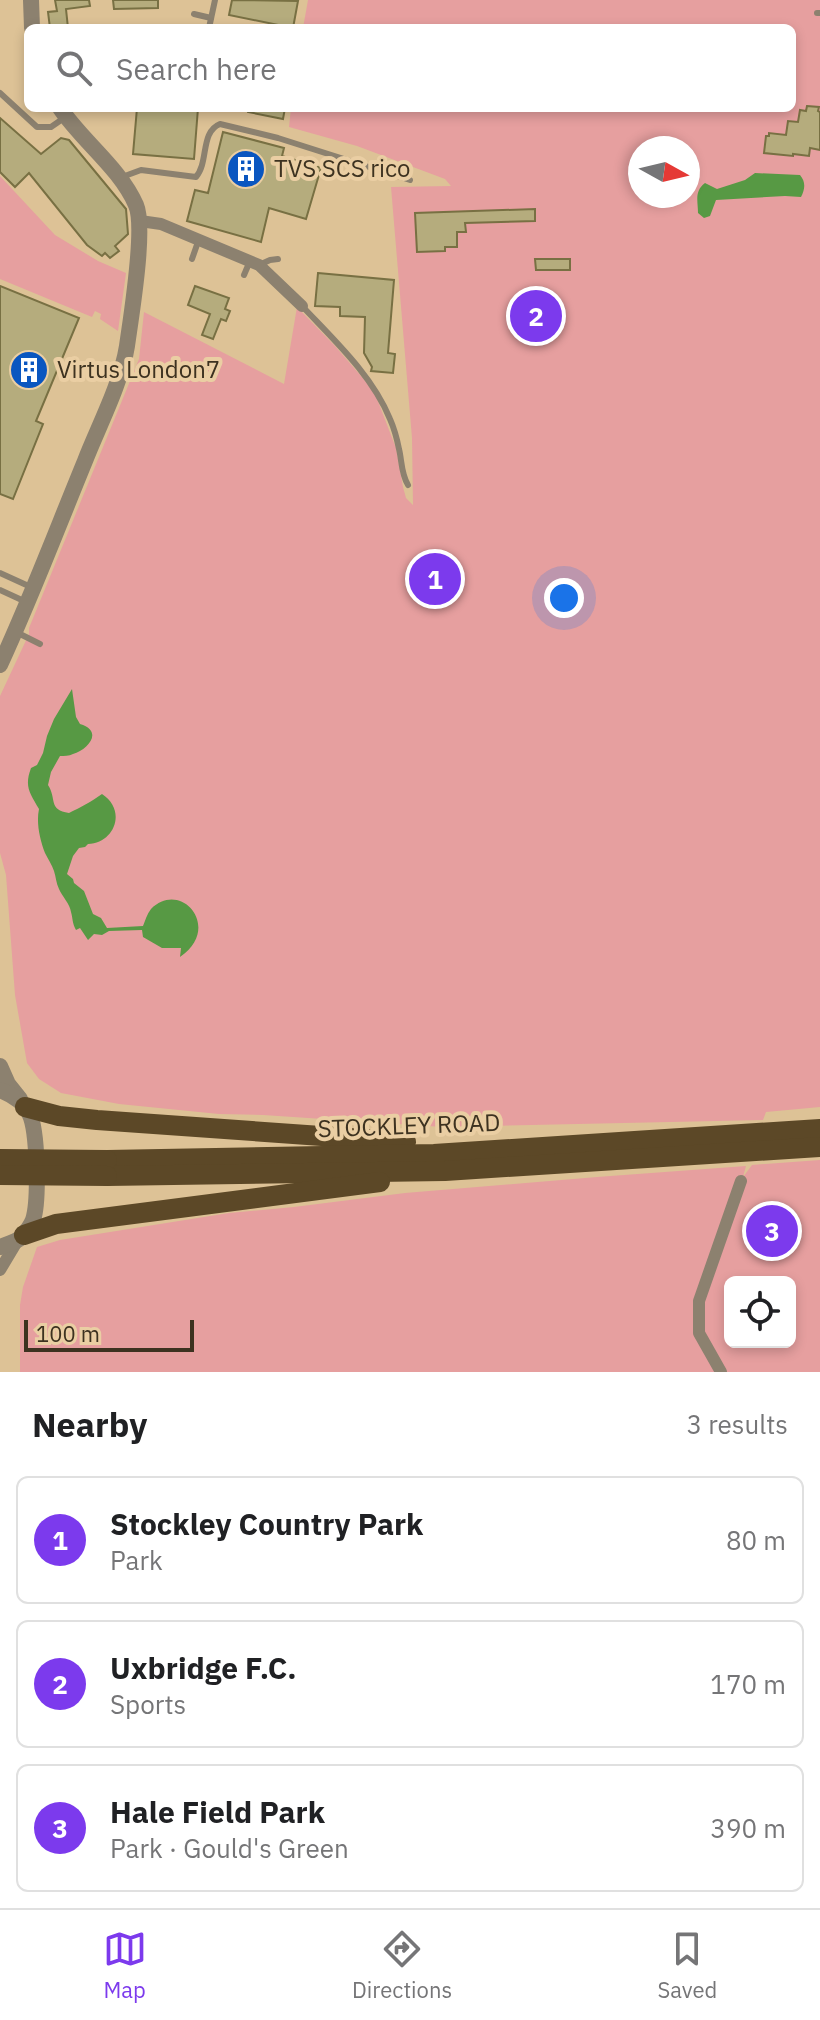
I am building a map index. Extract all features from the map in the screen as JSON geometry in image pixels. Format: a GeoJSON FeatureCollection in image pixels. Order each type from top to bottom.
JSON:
{"type":"FeatureCollection","features":[{"type":"Feature","properties":{"kind":"main road"},"geometry":{"type":"LineString","coordinates":[[24,1105],[59,1116],[97,1120],[504,1149]]}},
{"type":"Feature","properties":{"kind":"main road","name":"STOCKLEY ROAD"},"geometry":{"type":"LineString","coordinates":[[0,1175],[434,1154],[820,1129]]}},
{"type":"Feature","properties":{"kind":"main road","name":"STOCKLEY ROAD"},"geometry":{"type":"LineString","coordinates":[[0,1159],[107,1168],[445,1171],[820,1147]]}},
{"type":"Feature","properties":{"kind":"main road"},"geometry":{"type":"LineString","coordinates":[[21,1238],[56,1224],[445,1171]]}},
{"type":"Feature","properties":{"kind":"street"},"geometry":{"type":"LineString","coordinates":[[31,0],[32,24]]}},
{"type":"Feature","properties":{"kind":"street"},"geometry":{"type":"LineString","coordinates":[[0,665],[112,395],[126,351],[140,221],[134,201],[119,178],[63,112]]}},
{"type":"Feature","properties":{"kind":"street"},"geometry":{"type":"LineString","coordinates":[[140,221],[161,224],[254,263],[302,306]]}},
{"type":"Feature","properties":{"kind":"street"},"geometry":{"type":"LineString","coordinates":[[0,1066],[34,1125],[36,1196],[33,1220],[0,1270]]}},
{"type":"Feature","properties":{"kind":"street"},"geometry":{"type":"LineString","coordinates":[[0,1090],[11,1094],[24,1105]]}},
{"type":"Feature","properties":{"kind":"street"},"geometry":{"type":"LineString","coordinates":[[721,1372],[699,1333],[699,1301],[741,1181]]}},
{"type":"Feature","properties":{"kind":"street"},"geometry":{"type":"LineString","coordinates":[[0,1247],[21,1238]]}},
{"type":"Feature","properties":{"kind":"lane"},"geometry":{"type":"LineString","coordinates":[[210,24],[215,0]]}},
{"type":"Feature","properties":{"kind":"lane"},"geometry":{"type":"LineString","coordinates":[[194,14],[211,18]]}},
{"type":"Feature","properties":{"kind":"lane"},"geometry":{"type":"LineString","coordinates":[[0,93],[37,127],[51,127],[63,112]]}},
{"type":"Feature","properties":{"kind":"lane"},"geometry":{"type":"LineString","coordinates":[[119,178],[141,170],[196,177],[210,132],[222,124],[278,138],[410,180]]}},
{"type":"Feature","properties":{"kind":"lane"},"geometry":{"type":"LineString","coordinates":[[192,259],[199,239]]}},
{"type":"Feature","properties":{"kind":"lane"},"geometry":{"type":"LineString","coordinates":[[244,275],[254,263],[278,259]]}},
{"type":"Feature","properties":{"kind":"lane"},"geometry":{"type":"LineString","coordinates":[[302,306],[376,390],[390,419],[408,485]]}},
{"type":"Feature","properties":{"kind":"lane"},"geometry":{"type":"LineString","coordinates":[[0,573],[30,595]]}},
{"type":"Feature","properties":{"kind":"lane"},"geometry":{"type":"LineString","coordinates":[[0,590],[30,595]]}},
{"type":"Feature","properties":{"kind":"lane"},"geometry":{"type":"LineString","coordinates":[[15,632],[40,644]]}},
{"type":"Feature","properties":{"kind":"shaded area"},"geometry":{"type":"Polygon","coordinates":[[[308,0],[820,0],[820,1107],[766,1112],[763,1120],[443,1127],[219,1114],[119,1104],[61,1093],[39,1079],[27,1063],[15,995],[6,875],[0,853],[0,696],[29,634],[139,359],[144,312],[284,384],[297,307],[374,391],[396,448],[406,498],[413,505],[412,438],[391,187],[451,186],[445,179],[357,146],[289,127],[291,112],[796,112],[796,24],[304,24],[308,0]]]}},
{"type":"Feature","properties":{"kind":"shaded area"},"geometry":{"type":"Polygon","coordinates":[[[755,173],[800,175],[804,186],[801,197],[716,200],[710,216],[704,218],[698,213],[700,190],[705,183],[717,189],[745,180],[755,173]]]}},
{"type":"Feature","properties":{"kind":"shaded area"},"geometry":{"type":"Polygon","coordinates":[[[0,176],[55,235],[98,261],[126,273],[118,331],[100,319],[101,314],[95,311],[92,317],[0,279],[0,176]]]}},
{"type":"Feature","properties":{"kind":"shaded area"},"geometry":{"type":"Polygon","coordinates":[[[72,689],[76,717],[91,731],[92,736],[84,749],[60,756],[48,785],[54,803],[62,812],[69,813],[102,794],[110,801],[116,817],[111,832],[105,838],[79,848],[67,874],[84,891],[93,914],[101,918],[107,928],[143,926],[151,909],[163,901],[185,903],[198,921],[198,933],[180,957],[181,948],[162,948],[143,937],[142,930],[109,931],[102,935],[94,934],[88,940],[80,928],[76,930],[69,906],[58,887],[42,843],[38,826],[39,809],[29,790],[28,780],[31,768],[37,765],[43,753],[54,719],[72,689]]]}},
{"type":"Feature","properties":{"kind":"shaded area"},"geometry":{"type":"Polygon","coordinates":[[[820,1160],[820,1372],[20,1372],[23,1287],[37,1247],[60,1240],[229,1213],[405,1193],[746,1166],[743,1177],[752,1165],[820,1160]]]}},
{"type":"Feature","properties":{"kind":"building"},"geometry":{"type":"Polygon","coordinates":[[[55,0],[89,0],[90,6],[66,9],[68,24],[50,24],[48,12],[57,11],[55,0]]]}},
{"type":"Feature","properties":{"kind":"building"},"geometry":{"type":"Polygon","coordinates":[[[113,0],[158,0],[158,8],[114,9],[113,0]]]}},
{"type":"Feature","properties":{"kind":"building"},"geometry":{"type":"Polygon","coordinates":[[[232,0],[298,1],[294,24],[273,24],[229,15],[232,0]]]}},
{"type":"Feature","properties":{"kind":"building"},"geometry":{"type":"Polygon","coordinates":[[[807,106],[819,107],[820,150],[810,148],[809,156],[764,153],[766,136],[769,133],[786,135],[788,121],[798,122],[800,110],[806,111],[807,106]]]}},
{"type":"Feature","properties":{"kind":"building"},"geometry":{"type":"Polygon","coordinates":[[[137,112],[198,112],[194,159],[133,154],[137,112]]]}},
{"type":"Feature","properties":{"kind":"building"},"geometry":{"type":"Polygon","coordinates":[[[248,112],[284,112],[283,119],[248,112]]]}},
{"type":"Feature","properties":{"kind":"building"},"geometry":{"type":"Polygon","coordinates":[[[0,118],[41,154],[61,138],[69,140],[126,209],[128,234],[115,246],[119,251],[110,258],[87,245],[29,173],[15,187],[0,172],[0,118]]]}},
{"type":"Feature","properties":{"kind":"building","name":"TVS SCS rico"},"geometry":{"type":"Polygon","coordinates":[[[223,132],[284,148],[282,156],[321,168],[306,219],[269,208],[261,242],[187,221],[195,190],[208,193],[223,132]]]}},
{"type":"Feature","properties":{"kind":"building"},"geometry":{"type":"Polygon","coordinates":[[[535,209],[535,221],[465,223],[466,232],[457,232],[457,247],[445,247],[445,251],[417,252],[415,213],[535,209]]]}},
{"type":"Feature","properties":{"kind":"building"},"geometry":{"type":"Polygon","coordinates":[[[535,259],[570,259],[570,270],[536,270],[535,259]]]}},
{"type":"Feature","properties":{"kind":"building"},"geometry":{"type":"Polygon","coordinates":[[[318,273],[394,280],[388,353],[395,354],[393,373],[371,371],[364,353],[365,317],[340,316],[340,307],[315,306],[318,273]]]}},
{"type":"Feature","properties":{"kind":"building","name":"Virtus London7"},"geometry":{"type":"Polygon","coordinates":[[[0,286],[79,318],[36,421],[43,424],[13,499],[0,494],[0,286]]]}},
{"type":"Feature","properties":{"kind":"building"},"geometry":{"type":"Polygon","coordinates":[[[195,286],[229,298],[225,309],[230,311],[226,321],[221,319],[213,339],[202,335],[210,314],[188,305],[195,286]]]}},
{"type":"Feature","properties":{"kind":"place","name":"TVS SCS rico"},"geometry":{"type":"Point","coordinates":[246,169]}},
{"type":"Feature","properties":{"kind":"place","name":"Uxbridge F.C."},"geometry":{"type":"Point","coordinates":[536,316]}},
{"type":"Feature","properties":{"kind":"place","name":"Virtus London7"},"geometry":{"type":"Point","coordinates":[29,370]}},
{"type":"Feature","properties":{"kind":"place","name":"Stockley Country Park"},"geometry":{"type":"Point","coordinates":[435,579]}},
{"type":"Feature","properties":{"kind":"place","name":"Hale Field Park"},"geometry":{"type":"Point","coordinates":[772,1231]}}]}
